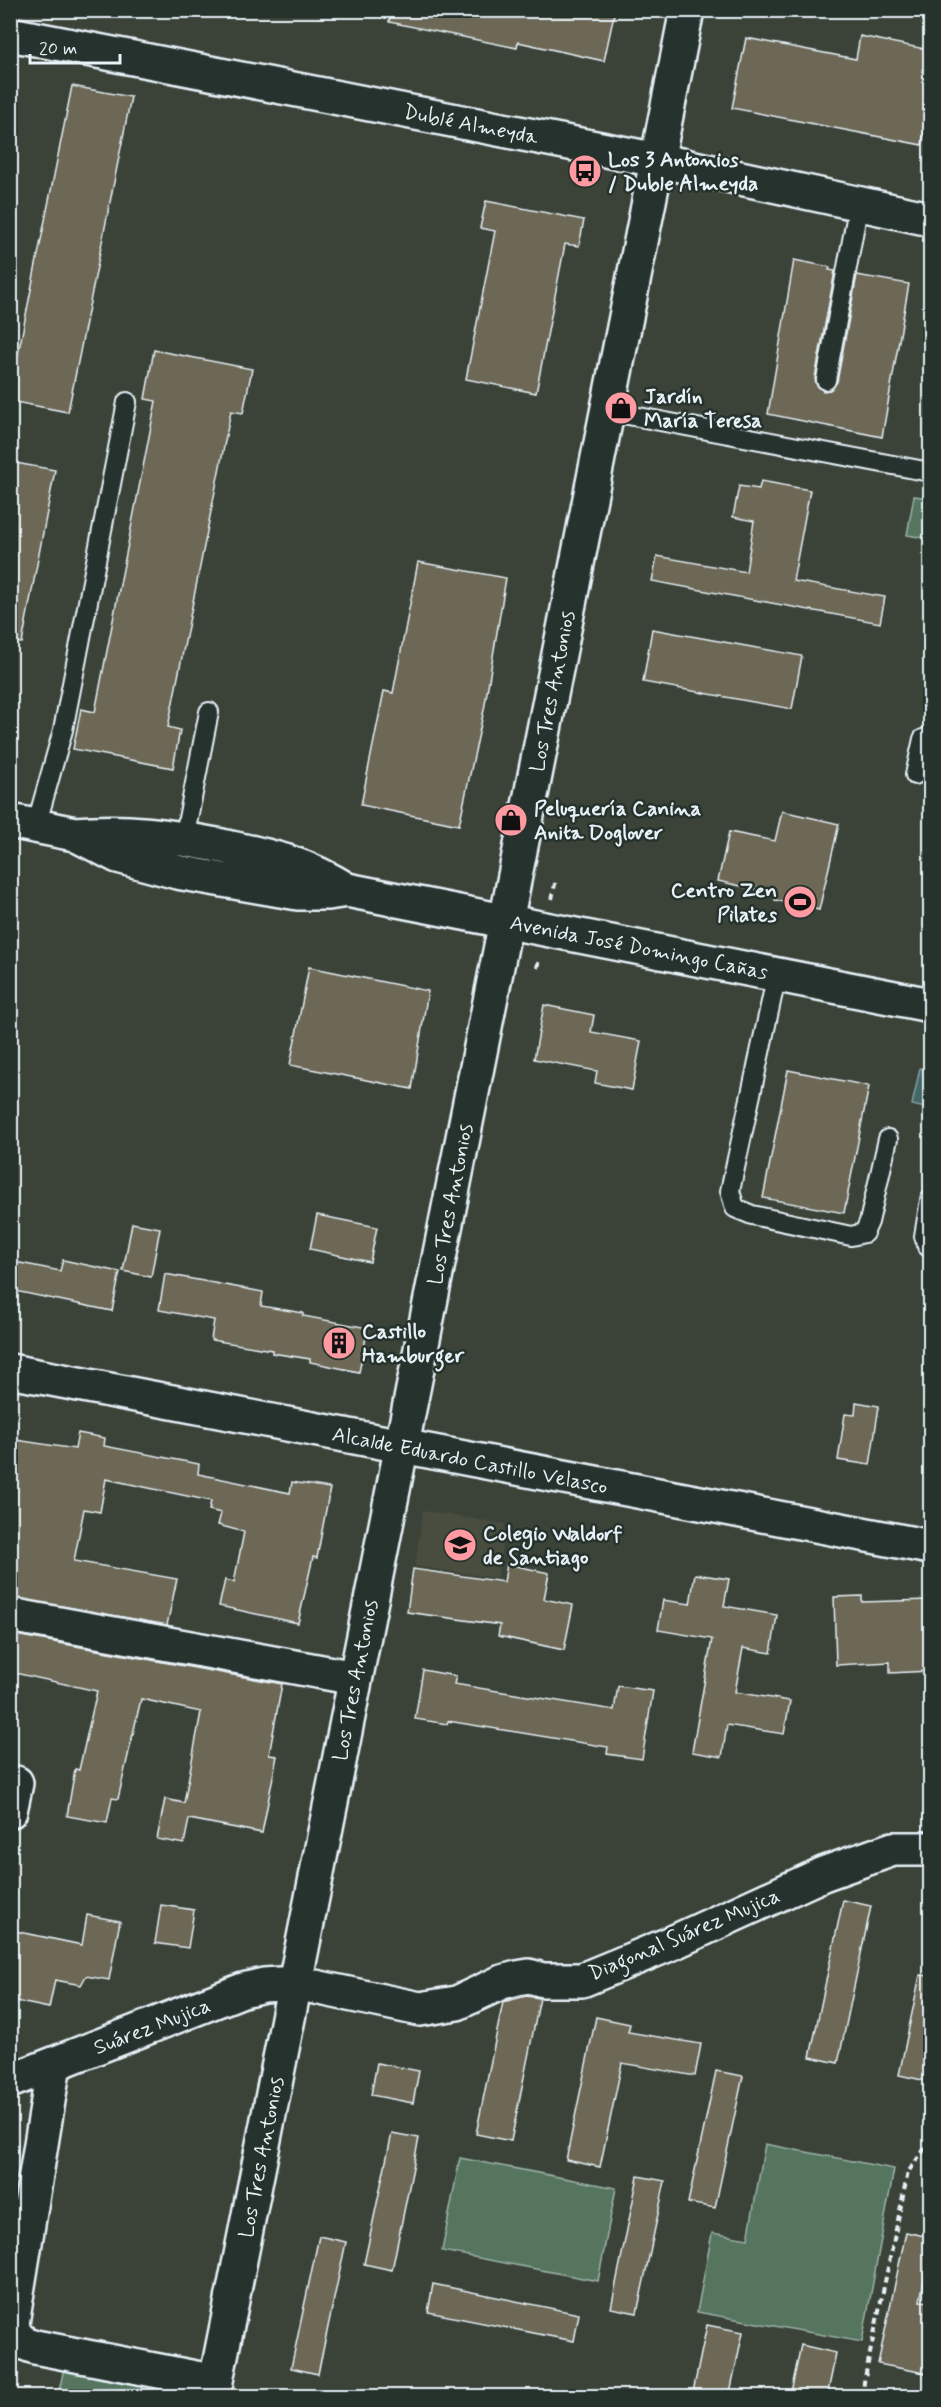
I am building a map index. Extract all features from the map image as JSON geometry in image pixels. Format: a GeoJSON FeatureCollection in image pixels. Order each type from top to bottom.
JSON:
{"type":"FeatureCollection","features":[{"type":"Feature","properties":{"kind":"street","name":"Los Tres Antonios"},"geometry":{"type":"LineString","coordinates":[[214,2389],[687,10]]}},
{"type":"Feature","properties":{"kind":"street","name":"Dublé Almeyda"},"geometry":{"type":"LineString","coordinates":[[10,34],[657,160],[930,219]]}},
{"type":"Feature","properties":{"kind":"street","name":"Avenida José Domingo Cañas"},"geometry":{"type":"LineString","coordinates":[[23,823],[75,834],[147,832],[284,859],[322,874],[347,890]]}},
{"type":"Feature","properties":{"kind":"street","name":"Avenida José Domingo Cañas"},"geometry":{"type":"LineString","coordinates":[[75,834],[118,856],[177,872],[298,893],[328,893],[347,890],[930,1005]]}},
{"type":"Feature","properties":{"kind":"street","name":"Alcalde Eduardo Castillo Velasco"},"geometry":{"type":"LineString","coordinates":[[10,1371],[930,1547]]}},
{"type":"Feature","properties":{"kind":"street"},"geometry":{"type":"LineString","coordinates":[[10,1615],[356,1678]]}},
{"type":"Feature","properties":{"kind":"street","name":"Diagonal Suárez Mujica"},"geometry":{"type":"LineString","coordinates":[[296,1983],[420,2009],[457,2004],[502,1982],[517,1978],[529,1976],[543,1980],[582,1980],[672,1943],[823,1874],[893,1849],[930,1849]]}},
{"type":"Feature","properties":{"kind":"street","name":"Suárez Mujica"},"geometry":{"type":"LineString","coordinates":[[10,2081],[243,1990],[264,1984],[296,1983]]}},
{"type":"Feature","properties":{"kind":"street"},"geometry":{"type":"LineString","coordinates":[[54,2064],[12,2323],[13,2331],[21,2343],[214,2389]]}},
{"type":"Feature","properties":{"kind":"lane"},"geometry":{"type":"LineString","coordinates":[[826,380],[860,203]]}},
{"type":"Feature","properties":{"kind":"lane"},"geometry":{"type":"LineString","coordinates":[[23,823],[63,730],[127,402]]}},
{"type":"Feature","properties":{"kind":"lane"},"geometry":{"type":"LineString","coordinates":[[607,411],[930,472]]}},
{"type":"Feature","properties":{"kind":"lane"},"geometry":{"type":"LineString","coordinates":[[184,839],[209,712]]}},
{"type":"Feature","properties":{"kind":"lane"},"geometry":{"type":"LineString","coordinates":[[915,775],[923,739],[930,736]]}},
{"type":"Feature","properties":{"kind":"lane"},"geometry":{"type":"LineString","coordinates":[[777,974],[730,1191],[735,1208],[752,1215],[851,1236],[864,1233],[869,1222],[888,1139]]}},
{"type":"Feature","properties":{"kind":"lane"},"geometry":{"type":"LineString","coordinates":[[930,1200],[924,1236],[930,1248]]}},
{"type":"Feature","properties":{"kind":"path"},"geometry":{"type":"LineString","coordinates":[[863,2397],[864,2382],[908,2172],[926,2147],[930,2146]]}},
{"type":"Feature","properties":{"kind":"shaded area","name":"Colegio Waldorf de Santiago"},"geometry":{"type":"Polygon","coordinates":[[[423,1511],[505,1524],[497,1578],[415,1566],[423,1511]]]}},
{"type":"Feature","properties":{"kind":"green space"},"geometry":{"type":"Polygon","coordinates":[[[914,496],[930,498],[930,539],[907,535],[914,496]]]}},
{"type":"Feature","properties":{"kind":"green space"},"geometry":{"type":"Polygon","coordinates":[[[765,2144],[894,2169],[862,2342],[697,2312],[712,2233],[748,2239],[765,2144]]]}},
{"type":"Feature","properties":{"kind":"green space"},"geometry":{"type":"Polygon","coordinates":[[[460,2158],[616,2188],[598,2281],[442,2251],[460,2158]]]}},
{"type":"Feature","properties":{"kind":"green space"},"geometry":{"type":"Polygon","coordinates":[[[64,2368],[187,2393],[186,2396],[58,2396],[64,2368]]]}},
{"type":"Feature","properties":{"kind":"water"},"geometry":{"type":"Polygon","coordinates":[[[920,1068],[930,1070],[930,1109],[912,1105],[920,1068]]]}},
{"type":"Feature","properties":{"kind":"building"},"geometry":{"type":"Polygon","coordinates":[[[390,10],[615,10],[604,61],[518,42],[517,48],[389,22],[390,10]]]}},
{"type":"Feature","properties":{"kind":"building"},"geometry":{"type":"Polygon","coordinates":[[[860,36],[930,50],[930,103],[922,145],[732,108],[746,38],[856,59],[860,36]]]}},
{"type":"Feature","properties":{"kind":"building"},"geometry":{"type":"Polygon","coordinates":[[[72,86],[131,97],[68,412],[10,401],[10,394],[72,86]]]}},
{"type":"Feature","properties":{"kind":"building"},"geometry":{"type":"Polygon","coordinates":[[[486,201],[584,220],[579,246],[565,244],[536,393],[466,379],[495,231],[480,228],[486,201]]]}},
{"type":"Feature","properties":{"kind":"building"},"geometry":{"type":"Polygon","coordinates":[[[794,260],[830,267],[829,270],[835,271],[815,378],[816,384],[823,391],[830,390],[837,382],[857,275],[909,284],[882,437],[768,414],[794,260]]]}},
{"type":"Feature","properties":{"kind":"building"},"geometry":{"type":"Polygon","coordinates":[[[154,350],[252,369],[243,413],[231,411],[168,727],[180,730],[173,768],[73,749],[81,709],[95,712],[156,401],[145,399],[154,350]]]}},
{"type":"Feature","properties":{"kind":"building"},"geometry":{"type":"Polygon","coordinates":[[[10,462],[55,470],[22,643],[10,642],[10,462]]]}},
{"type":"Feature","properties":{"kind":"building"},"geometry":{"type":"Polygon","coordinates":[[[761,481],[810,490],[793,581],[885,597],[880,623],[652,581],[657,556],[746,572],[754,521],[733,517],[739,486],[759,489],[761,481]]]}},
{"type":"Feature","properties":{"kind":"building"},"geometry":{"type":"Polygon","coordinates":[[[418,562],[506,578],[484,710],[459,825],[361,805],[384,691],[393,693],[418,562]]]}},
{"type":"Feature","properties":{"kind":"building"},"geometry":{"type":"Polygon","coordinates":[[[652,629],[802,656],[792,709],[643,682],[652,629]]]}},
{"type":"Feature","properties":{"kind":"building"},"geometry":{"type":"Polygon","coordinates":[[[782,811],[839,824],[819,910],[775,900],[777,894],[718,881],[729,832],[775,841],[782,811]]]}},
{"type":"Feature","properties":{"kind":"building"},"geometry":{"type":"Polygon","coordinates":[[[309,967],[428,991],[412,1089],[290,1065],[309,967]]]}},
{"type":"Feature","properties":{"kind":"building"},"geometry":{"type":"Polygon","coordinates":[[[544,1005],[594,1015],[591,1032],[641,1041],[632,1090],[595,1083],[597,1071],[534,1059],[544,1005]]]}},
{"type":"Feature","properties":{"kind":"building"},"geometry":{"type":"Polygon","coordinates":[[[788,1070],[869,1086],[844,1213],[763,1198],[788,1070]]]}},
{"type":"Feature","properties":{"kind":"building"},"geometry":{"type":"Polygon","coordinates":[[[317,1215],[377,1227],[370,1262],[310,1249],[317,1215]]]}},
{"type":"Feature","properties":{"kind":"building"},"geometry":{"type":"Polygon","coordinates":[[[132,1223],[160,1228],[151,1277],[123,1271],[132,1223]]]}},
{"type":"Feature","properties":{"kind":"building"},"geometry":{"type":"Polygon","coordinates":[[[63,1260],[120,1272],[112,1311],[10,1290],[10,1261],[60,1271],[63,1260]]]}},
{"type":"Feature","properties":{"kind":"building"},"geometry":{"type":"Polygon","coordinates":[[[165,1274],[263,1292],[261,1306],[368,1328],[359,1372],[310,1362],[310,1359],[272,1353],[272,1350],[211,1340],[214,1320],[159,1310],[165,1274]]]}},
{"type":"Feature","properties":{"kind":"building"},"geometry":{"type":"Polygon","coordinates":[[[856,1402],[879,1406],[870,1465],[838,1460],[845,1414],[855,1415],[856,1402]]]}},
{"type":"Feature","properties":{"kind":"building"},"geometry":{"type":"Polygon","coordinates":[[[78,1433],[105,1438],[104,1446],[199,1464],[198,1474],[290,1493],[292,1482],[330,1488],[317,1558],[313,1557],[298,1623],[219,1606],[225,1580],[234,1582],[244,1532],[218,1525],[221,1513],[209,1510],[211,1501],[106,1479],[100,1512],[84,1509],[74,1561],[177,1579],[167,1625],[10,1597],[10,1439],[75,1449],[78,1433]]]}},
{"type":"Feature","properties":{"kind":"building"},"geometry":{"type":"Polygon","coordinates":[[[507,1564],[549,1573],[544,1599],[573,1605],[564,1650],[498,1636],[500,1625],[407,1612],[413,1569],[504,1582],[507,1564]]]}},
{"type":"Feature","properties":{"kind":"building"},"geometry":{"type":"Polygon","coordinates":[[[695,1574],[729,1579],[724,1606],[777,1615],[771,1653],[743,1648],[735,1692],[790,1701],[784,1734],[727,1725],[722,1757],[692,1752],[712,1639],[658,1630],[663,1600],[690,1604],[695,1574]]]}},
{"type":"Feature","properties":{"kind":"building"},"geometry":{"type":"Polygon","coordinates":[[[862,1596],[862,1602],[930,1600],[930,1671],[890,1673],[890,1662],[836,1665],[834,1597],[862,1596]]]}},
{"type":"Feature","properties":{"kind":"building"},"geometry":{"type":"Polygon","coordinates":[[[10,1634],[282,1684],[269,1755],[277,1756],[262,1833],[189,1819],[184,1844],[157,1839],[165,1799],[184,1803],[201,1712],[141,1699],[118,1799],[112,1798],[107,1823],[67,1816],[75,1769],[79,1770],[97,1691],[10,1672],[10,1634]]]}},
{"type":"Feature","properties":{"kind":"building"},"geometry":{"type":"Polygon","coordinates":[[[423,1670],[456,1676],[454,1684],[614,1710],[618,1686],[653,1691],[642,1759],[607,1754],[608,1747],[448,1721],[447,1724],[415,1719],[423,1670]]]}},
{"type":"Feature","properties":{"kind":"building"},"geometry":{"type":"Polygon","coordinates":[[[843,1900],[871,1906],[838,2063],[810,2057],[843,1900]]]}},
{"type":"Feature","properties":{"kind":"building"},"geometry":{"type":"Polygon","coordinates":[[[161,1905],[194,1910],[188,1948],[155,1943],[161,1905]]]}},
{"type":"Feature","properties":{"kind":"building"},"geometry":{"type":"Polygon","coordinates":[[[87,1915],[120,1921],[109,1980],[86,1976],[81,1985],[55,1980],[49,2008],[10,2000],[10,1953],[15,1931],[82,1945],[87,1915]]]}},
{"type":"Feature","properties":{"kind":"building"},"geometry":{"type":"Polygon","coordinates":[[[920,1975],[930,1976],[930,2064],[927,2081],[899,2075],[920,1975]]]}},
{"type":"Feature","properties":{"kind":"building"},"geometry":{"type":"Polygon","coordinates":[[[526,1996],[540,1998],[511,2141],[476,2134],[503,2002],[526,1996]]]}},
{"type":"Feature","properties":{"kind":"building"},"geometry":{"type":"Polygon","coordinates":[[[596,2017],[630,2024],[628,2032],[701,2044],[695,2076],[622,2063],[600,2167],[566,2160],[596,2017]]]}},
{"type":"Feature","properties":{"kind":"building"},"geometry":{"type":"Polygon","coordinates":[[[377,2063],[419,2071],[413,2103],[371,2095],[377,2063]]]}},
{"type":"Feature","properties":{"kind":"building"},"geometry":{"type":"Polygon","coordinates":[[[716,2071],[743,2076],[715,2208],[688,2203],[716,2071]]]}},
{"type":"Feature","properties":{"kind":"building"},"geometry":{"type":"Polygon","coordinates":[[[392,2133],[419,2138],[392,2270],[364,2264],[392,2133]]]}},
{"type":"Feature","properties":{"kind":"building"},"geometry":{"type":"Polygon","coordinates":[[[638,2176],[665,2181],[637,2313],[611,2308],[638,2176]]]}},
{"type":"Feature","properties":{"kind":"building"},"geometry":{"type":"Polygon","coordinates":[[[906,2232],[930,2237],[930,2250],[920,2301],[930,2302],[930,2374],[878,2364],[906,2232]]]}},
{"type":"Feature","properties":{"kind":"building"},"geometry":{"type":"Polygon","coordinates":[[[319,2236],[346,2242],[318,2374],[291,2368],[319,2236]]]}},
{"type":"Feature","properties":{"kind":"building"},"geometry":{"type":"Polygon","coordinates":[[[433,2284],[579,2314],[574,2341],[428,2312],[433,2284]]]}},
{"type":"Feature","properties":{"kind":"building"},"geometry":{"type":"Polygon","coordinates":[[[707,2325],[743,2332],[729,2397],[692,2397],[707,2325]]]}},
{"type":"Feature","properties":{"kind":"building"},"geometry":{"type":"Polygon","coordinates":[[[801,2345],[836,2353],[827,2397],[790,2397],[801,2345]]]}},
{"type":"Feature","properties":{"kind":"place","name":"Los 3 Antonios / Duble Almeyda"},"geometry":{"type":"Point","coordinates":[585,171]}},
{"type":"Feature","properties":{"kind":"place","name":"Jardín María Teresa"},"geometry":{"type":"Point","coordinates":[621,408]}},
{"type":"Feature","properties":{"kind":"place","name":"Peluquería Canina Anita Doglover"},"geometry":{"type":"Point","coordinates":[511,820]}},
{"type":"Feature","properties":{"kind":"place","name":"Centro Zen Pilates"},"geometry":{"type":"Point","coordinates":[800,902]}},
{"type":"Feature","properties":{"kind":"place","name":"Castillo Hamburger"},"geometry":{"type":"Point","coordinates":[339,1343]}},
{"type":"Feature","properties":{"kind":"place","name":"Colegio Waldorf de Santiago"},"geometry":{"type":"Point","coordinates":[460,1545]}}]}
